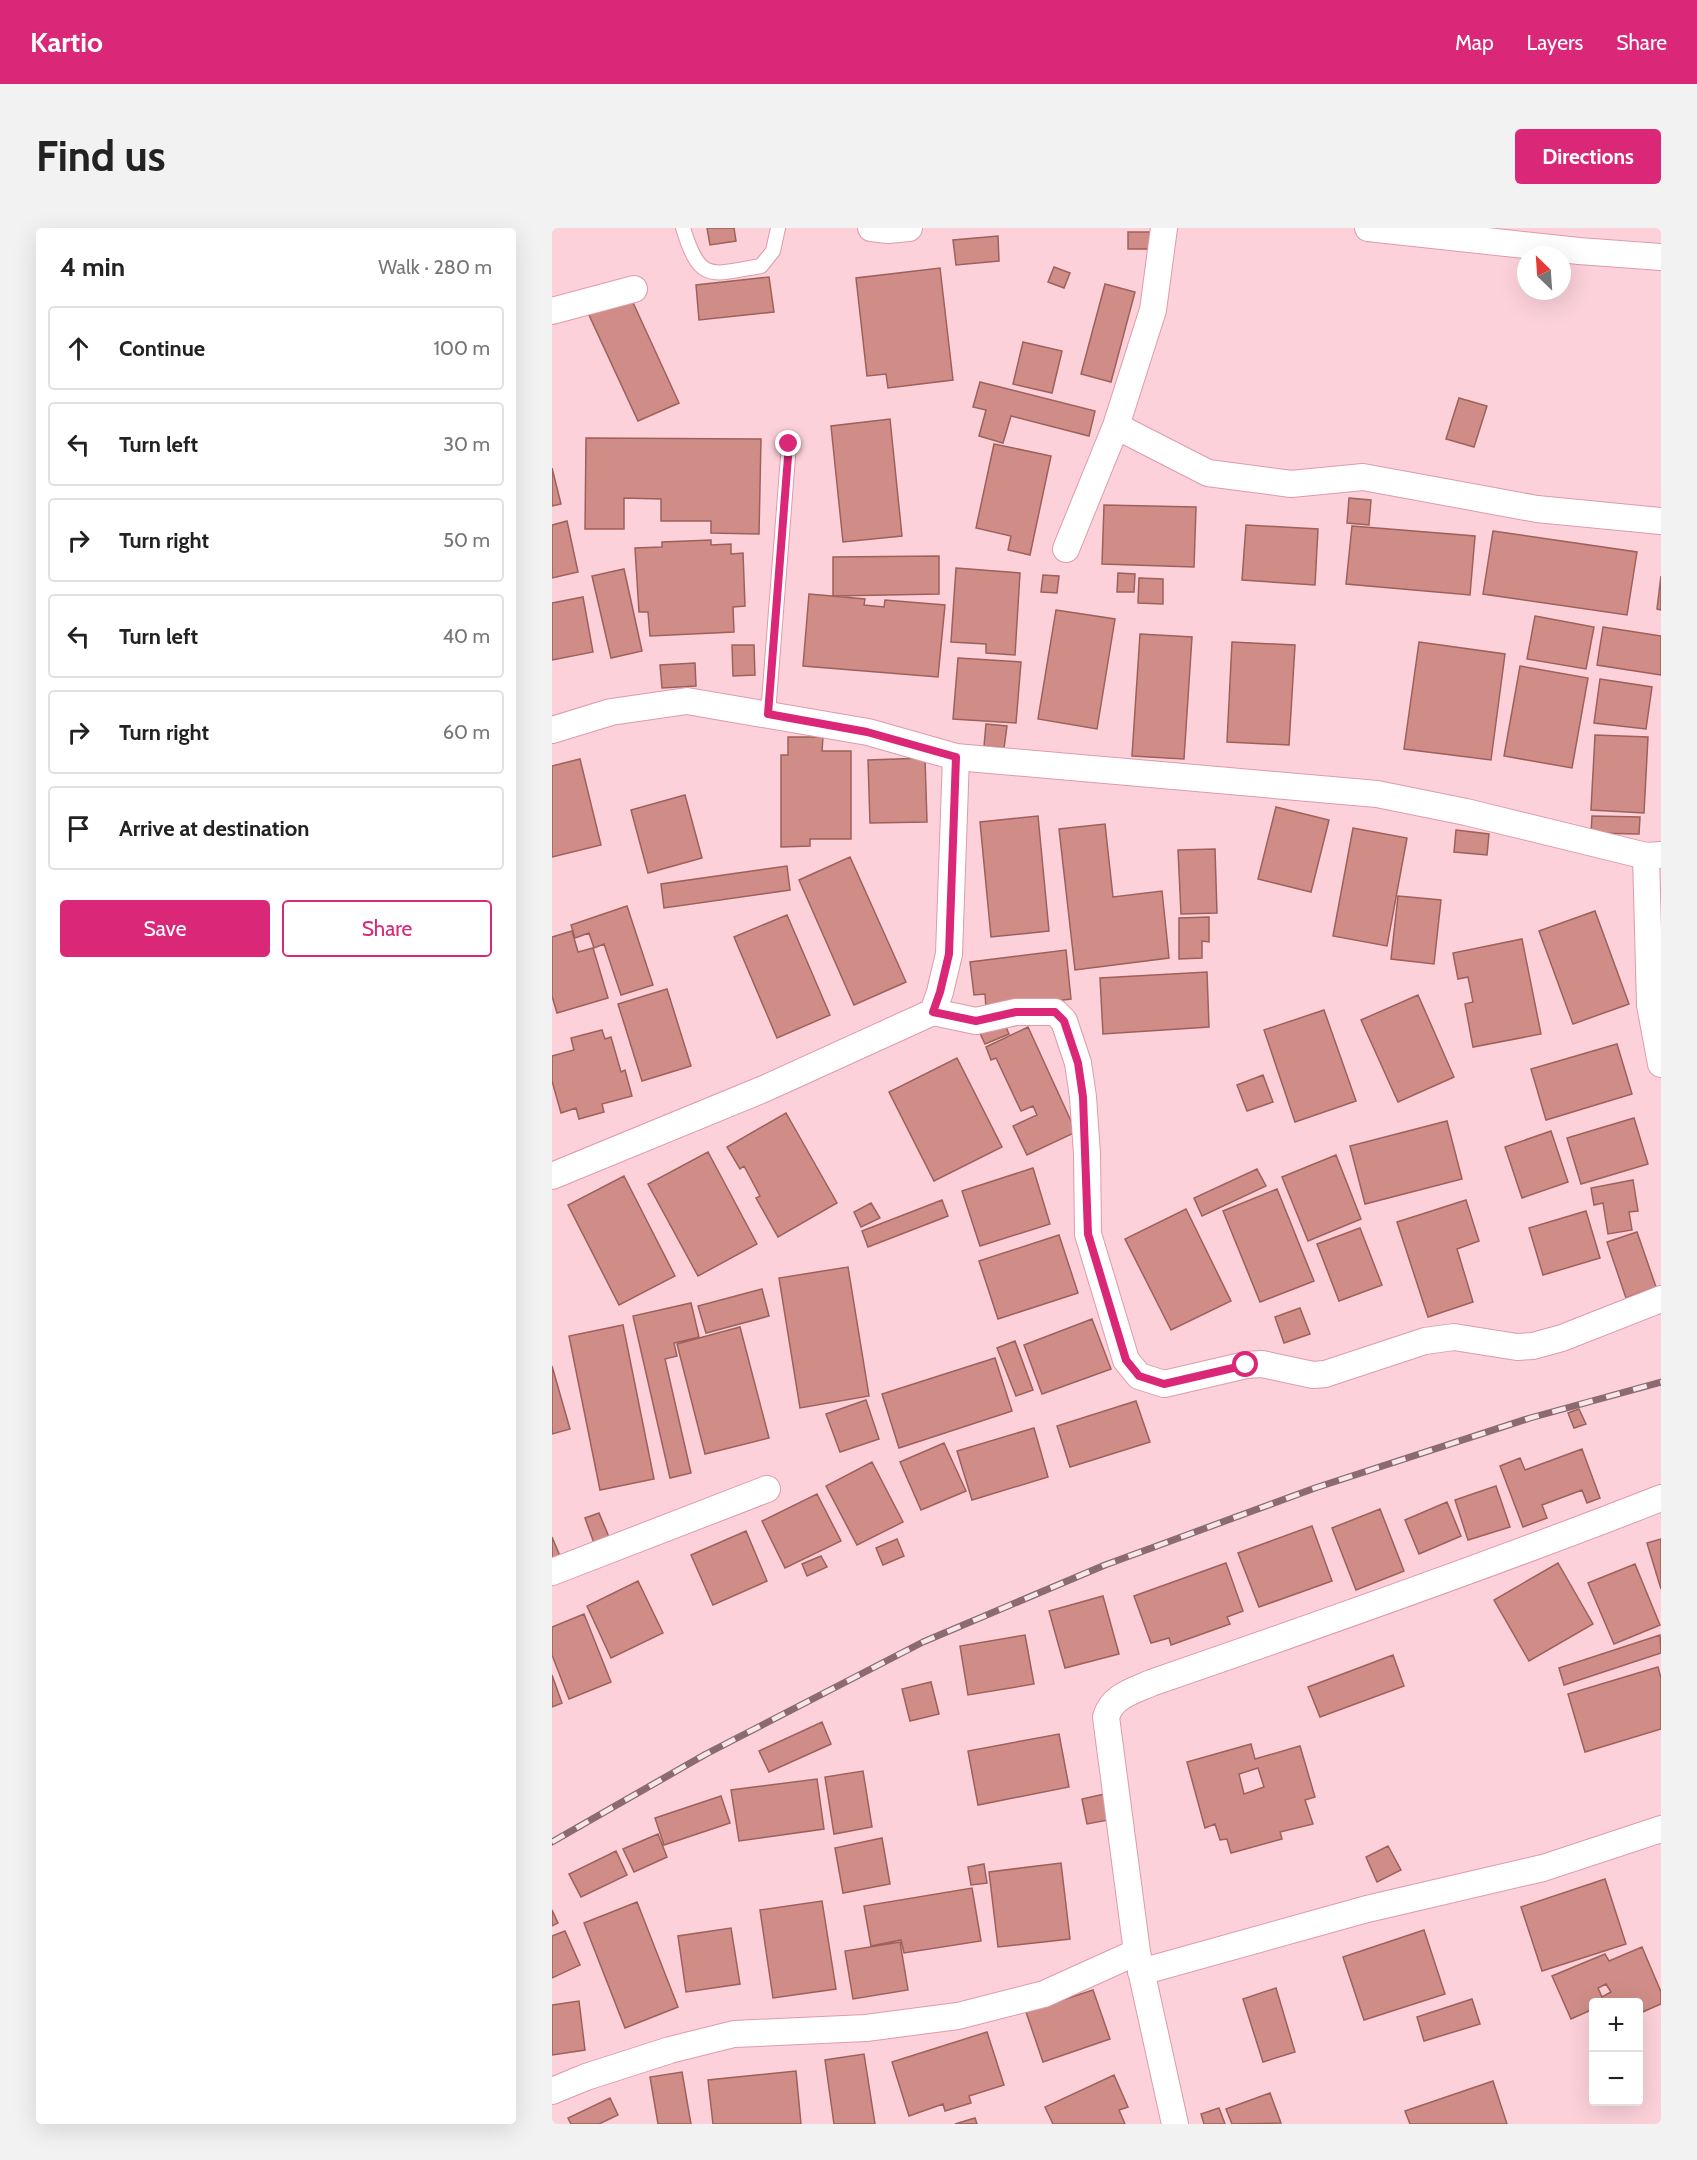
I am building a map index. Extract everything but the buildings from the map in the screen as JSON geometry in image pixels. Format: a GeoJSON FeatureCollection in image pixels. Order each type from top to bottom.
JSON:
{"type":"FeatureCollection","features":[{"type":"Feature","properties":{"kind":"street"},"geometry":{"type":"LineString","coordinates":[[872,228],[888,230],[909,228]]}},
{"type":"Feature","properties":{"kind":"street"},"geometry":{"type":"LineString","coordinates":[[1066,549],[1116,426],[1153,310],[1164,228]]}},
{"type":"Feature","properties":{"kind":"street"},"geometry":{"type":"LineString","coordinates":[[1368,228],[1661,257]]}},
{"type":"Feature","properties":{"kind":"street"},"geometry":{"type":"LineString","coordinates":[[552,311],[634,289]]}},
{"type":"Feature","properties":{"kind":"street"},"geometry":{"type":"LineString","coordinates":[[1116,426],[1208,473],[1291,484],[1363,477],[1537,509],[1661,521]]}},
{"type":"Feature","properties":{"kind":"street"},"geometry":{"type":"LineString","coordinates":[[552,730],[610,712],[687,701],[867,732],[956,757],[1377,794],[1653,855],[1650,1005],[1661,1064]]}},
{"type":"Feature","properties":{"kind":"street"},"geometry":{"type":"LineString","coordinates":[[933,1012],[949,954],[956,757]]}},
{"type":"Feature","properties":{"kind":"street"},"geometry":{"type":"LineString","coordinates":[[552,1176],[766,1088],[933,1012],[976,1021],[1016,1012],[1055,1012],[1064,1021],[1078,1063],[1083,1097],[1088,1234],[1126,1360],[1139,1376],[1164,1384],[1246,1365],[1262,1364],[1313,1375],[1325,1374],[1425,1341],[1454,1337],[1517,1347],[1533,1346],[1562,1338],[1661,1299]]}},
{"type":"Feature","properties":{"kind":"street"},"geometry":{"type":"LineString","coordinates":[[552,1572],[767,1489]]}},
{"type":"Feature","properties":{"kind":"street"},"geometry":{"type":"LineString","coordinates":[[1175,2124],[1139,1962],[1106,1717],[1109,1707],[1121,1696],[1151,1683],[1402,1596],[1661,1498]]}},
{"type":"Feature","properties":{"kind":"street"},"geometry":{"type":"LineString","coordinates":[[552,2091],[586,2077],[670,2050],[734,2034],[866,2028],[958,2016],[1044,1994],[1139,1962],[1543,1868],[1661,1829]]}},
{"type":"Feature","properties":{"kind":"lane"},"geometry":{"type":"LineString","coordinates":[[683,228],[691,254],[704,270],[719,273],[761,266],[774,251],[778,228]]}},
{"type":"Feature","properties":{"kind":"lane"},"geometry":{"type":"LineString","coordinates":[[768,714],[789,444]]}},
{"type":"Feature","properties":{"kind":"railway"},"geometry":{"type":"LineString","coordinates":[[552,1842],[706,1754],[923,1642],[1105,1565],[1315,1488],[1530,1418],[1661,1382]]}},
{"type":"Feature","properties":{"kind":"route"},"geometry":{"type":"LineString","coordinates":[[789,444],[768,714],[867,732],[956,757],[949,954],[933,1012],[976,1021],[1016,1012],[1055,1012],[1064,1021],[1078,1063],[1083,1097],[1087,1154],[1088,1234],[1126,1360],[1139,1376],[1164,1384],[1246,1365]]}}]}
